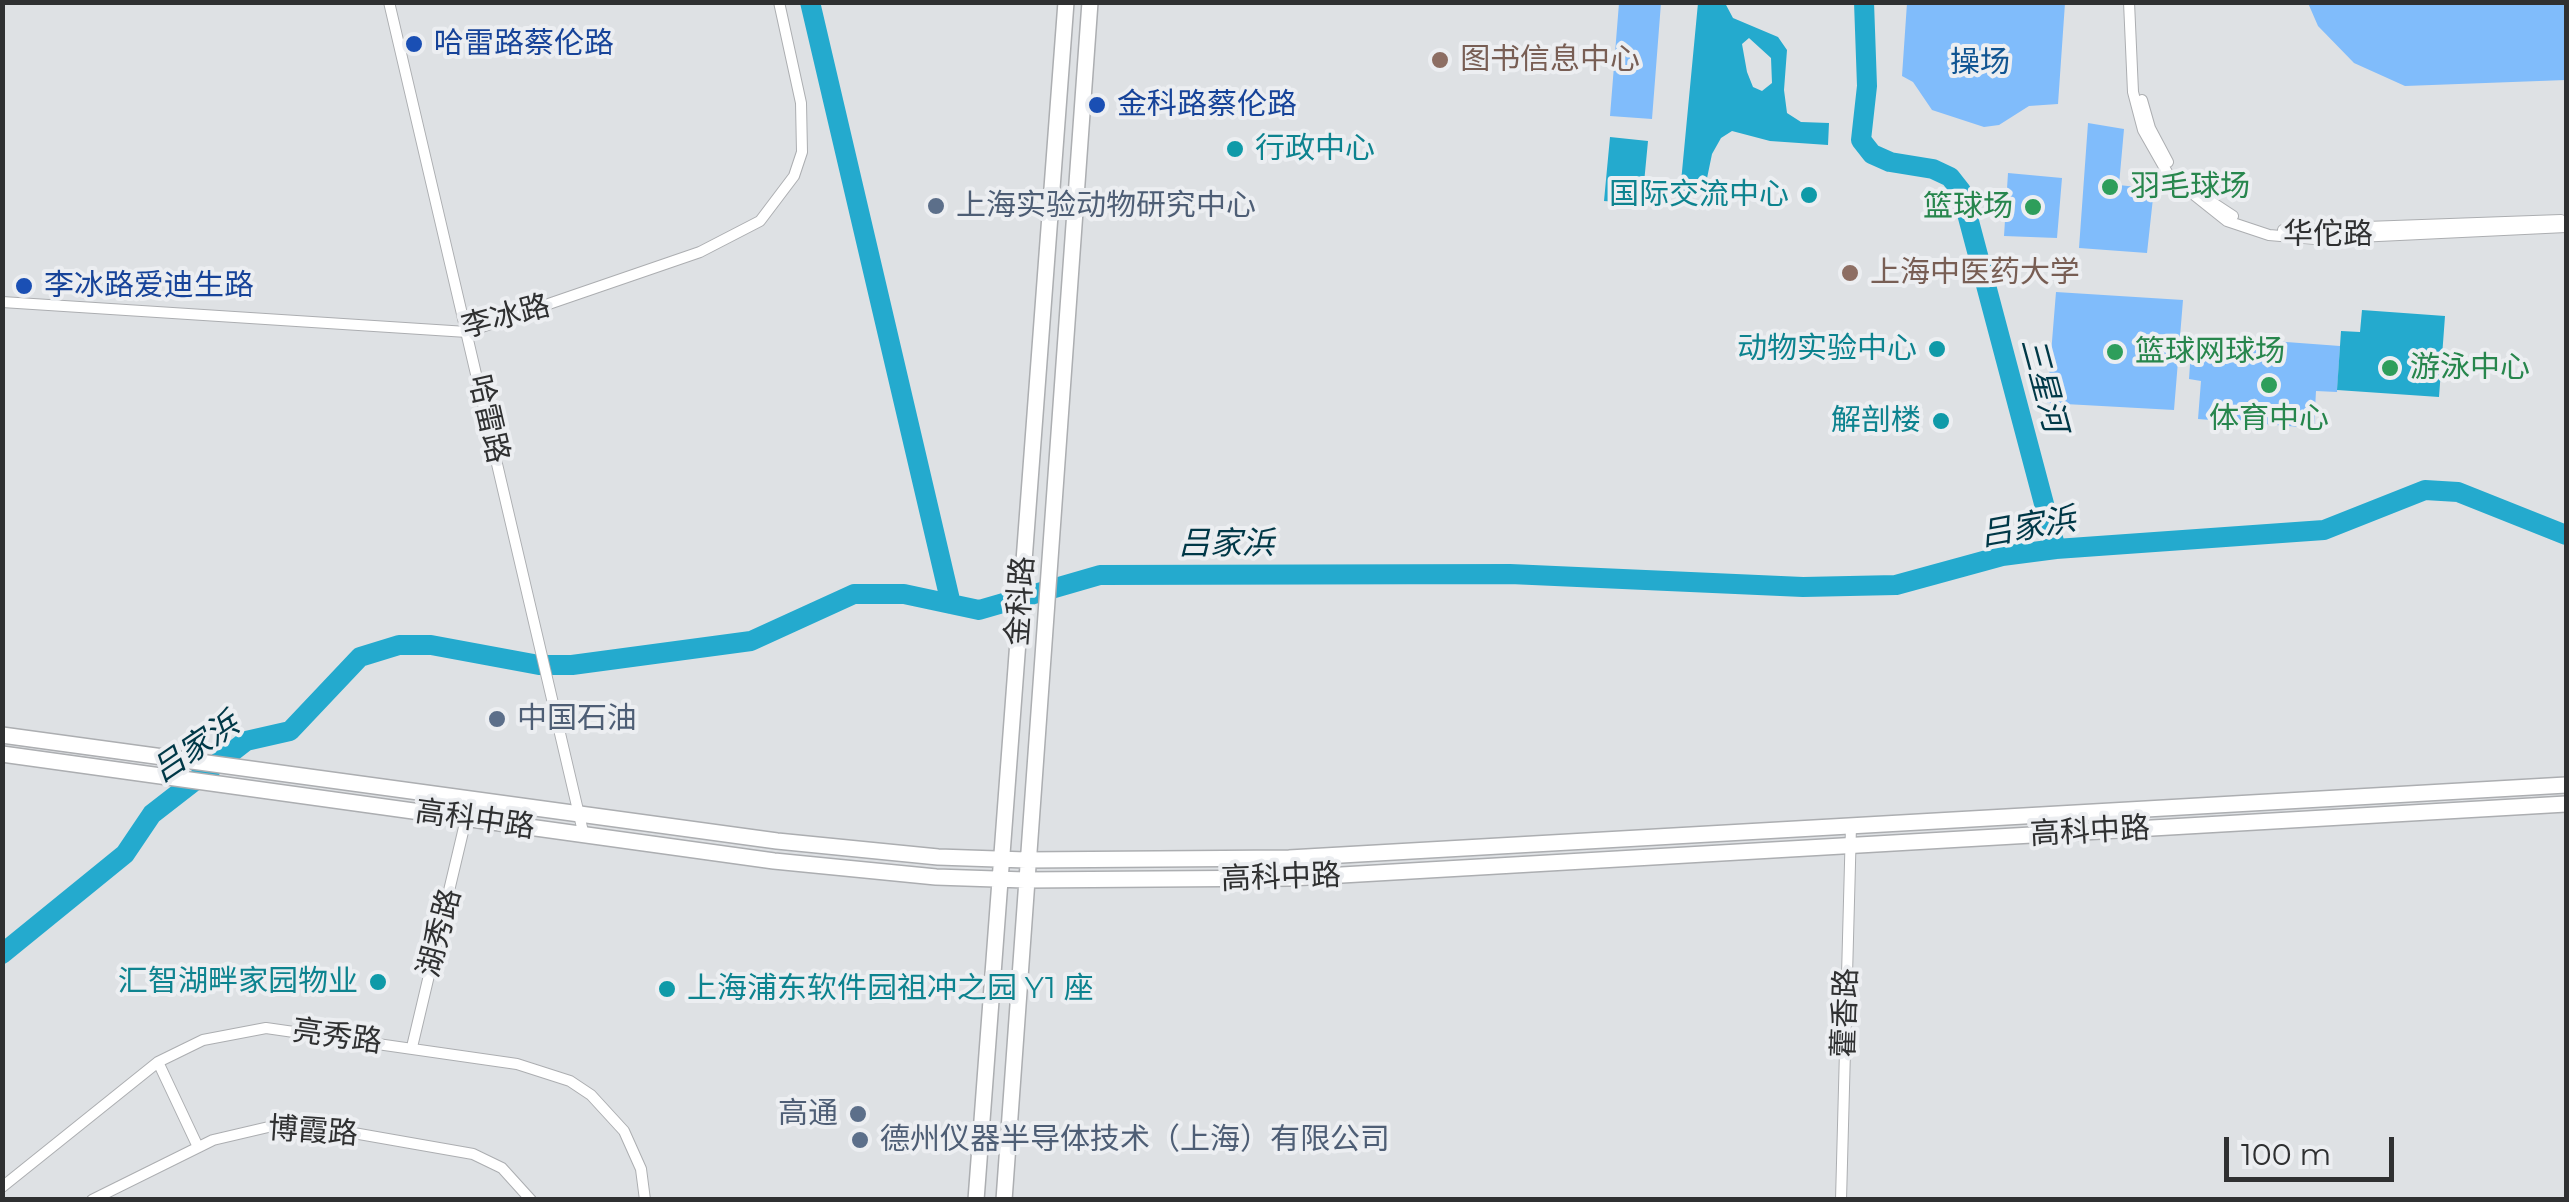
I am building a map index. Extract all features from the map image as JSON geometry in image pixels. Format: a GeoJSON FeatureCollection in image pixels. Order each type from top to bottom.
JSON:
{"type":"FeatureCollection","features":[{"type":"Feature","properties":{"kind":"main road","name":"金科路"},"geometry":{"type":"LineString","coordinates":[[976,1200],[1066,2]]}},
{"type":"Feature","properties":{"kind":"main road","name":"金科路"},"geometry":{"type":"LineString","coordinates":[[1004,1200],[1090,2]]}},
{"type":"Feature","properties":{"kind":"main road","name":"高科中路"},"geometry":{"type":"LineString","coordinates":[[2,734],[812,845],[1026,860],[1290,858],[2566,784]]}},
{"type":"Feature","properties":{"kind":"main road","name":"高科中路"},"geometry":{"type":"LineString","coordinates":[[2,754],[584,836],[880,872],[1024,880],[1290,878],[2566,804]]}},
{"type":"Feature","properties":{"kind":"street","name":"哈雷路"},"geometry":{"type":"LineString","coordinates":[[389,2],[584,836]]}},
{"type":"Feature","properties":{"kind":"street","name":"李冰路"},"geometry":{"type":"LineString","coordinates":[[2,302],[467,332],[700,252],[760,221],[794,176],[802,152],[801,103],[780,2]]}},
{"type":"Feature","properties":{"kind":"street","name":"华佗路"},"geometry":{"type":"LineString","coordinates":[[2132,2],[2133,92],[2143,130],[2168,174],[2228,221],[2268,235],[2316,239],[2566,224]]}},
{"type":"Feature","properties":{"kind":"street","name":"湖秀路"},"geometry":{"type":"LineString","coordinates":[[412,1047],[466,819]]}},
{"type":"Feature","properties":{"kind":"street","name":"藿香路"},"geometry":{"type":"LineString","coordinates":[[1840,1200],[1851,826]]}},
{"type":"Feature","properties":{"kind":"street","name":"亮秀路"},"geometry":{"type":"LineString","coordinates":[[2,1187],[158,1062],[203,1040],[266,1028],[412,1047],[546,1071],[591,1095],[611,1113],[634,1149],[646,1200]]}},
{"type":"Feature","properties":{"kind":"street"},"geometry":{"type":"LineString","coordinates":[[158,1062],[198,1147]]}},
{"type":"Feature","properties":{"kind":"street","name":"博霞路"},"geometry":{"type":"LineString","coordinates":[[92,1200],[198,1147],[245,1130],[277,1125],[355,1133],[473,1154],[502,1168],[531,1200]]}},
{"type":"Feature","properties":{"kind":"green space"},"geometry":{"type":"Polygon","coordinates":[[[1619,3],[1661,3],[1652,119],[1610,116],[1619,3]]]}},
{"type":"Feature","properties":{"kind":"green space","name":"操场"},"geometry":{"type":"Polygon","coordinates":[[[1907,3],[2065,3],[2058,104],[2029,106],[1999,125],[1984,127],[1932,110],[1913,82],[1902,76],[1907,3]]]}},
{"type":"Feature","properties":{"kind":"green space"},"geometry":{"type":"Polygon","coordinates":[[[2308,3],[2566,3],[2566,80],[2405,86],[2354,63],[2318,26],[2308,3]]]}},
{"type":"Feature","properties":{"kind":"green space","name":"羽毛球场"},"geometry":{"type":"Polygon","coordinates":[[[2088,123],[2124,129],[2119,185],[2154,189],[2147,253],[2079,248],[2088,123]]]}},
{"type":"Feature","properties":{"kind":"green space","name":"篮球场"},"geometry":{"type":"Polygon","coordinates":[[[2008,173],[2062,178],[2057,238],[2004,236],[2008,173]]]}},
{"type":"Feature","properties":{"kind":"green space","name":"篮球网球场"},"geometry":{"type":"Polygon","coordinates":[[[2056,292],[2183,300],[2174,410],[2047,403],[2056,292]]]}},
{"type":"Feature","properties":{"kind":"green space","name":"体育中心"},"geometry":{"type":"Polygon","coordinates":[[[2192,335],[2340,346],[2337,392],[2316,391],[2314,428],[2198,419],[2201,381],[2189,379],[2192,335]]]}},
{"type":"Feature","properties":{"kind":"shaded area"},"geometry":{"type":"Polygon","coordinates":[[[1698,3],[1725,3],[1733,18],[1778,37],[1787,50],[1787,113],[1801,122],[1829,123],[1828,145],[1770,141],[1732,131],[1721,138],[1712,154],[1705,188],[1679,203],[1698,3]],[[1749,38],[1742,44],[1753,87],[1762,91],[1772,83],[1771,58],[1749,38]]]}},
{"type":"Feature","properties":{"kind":"shaded area"},"geometry":{"type":"Polygon","coordinates":[[[1610,137],[1648,141],[1642,204],[1604,201],[1610,137]]]}},
{"type":"Feature","properties":{"kind":"shaded area","name":"游泳中心"},"geometry":{"type":"Polygon","coordinates":[[[2362,310],[2445,316],[2439,397],[2337,390],[2341,331],[2360,332],[2362,310]]]}},
{"type":"Feature","properties":{"kind":"waterway"},"geometry":{"type":"LineString","coordinates":[[810,2],[951,604]]}},
{"type":"Feature","properties":{"kind":"waterway","name":"三星河"},"geometry":{"type":"LineString","coordinates":[[1864,2],[1867,86],[1861,140],[1872,154],[1890,162],[1933,169],[1950,177],[1961,191],[2056,549]]}},
{"type":"Feature","properties":{"kind":"waterway","name":"吕家浜"},"geometry":{"type":"LineString","coordinates":[[2,954],[125,854],[152,814],[246,741],[290,731],[360,657],[399,645],[431,645],[539,665],[572,665],[751,641],[854,594],[904,594],[979,610],[1100,575],[1510,574],[1803,587],[1896,585],[2002,556],[2056,549],[2324,530],[2425,490],[2458,492],[2566,535]]}},
{"type":"Feature","properties":{"kind":"place","name":"哈雷路蔡伦路"},"geometry":{"type":"Point","coordinates":[414,44]}},
{"type":"Feature","properties":{"kind":"place","name":"图书信息中心"},"geometry":{"type":"Point","coordinates":[1440,60]}},
{"type":"Feature","properties":{"kind":"place","name":"金科路蔡伦路"},"geometry":{"type":"Point","coordinates":[1097,105]}},
{"type":"Feature","properties":{"kind":"place","name":"行政中心"},"geometry":{"type":"Point","coordinates":[1235,149]}},
{"type":"Feature","properties":{"kind":"place","name":"羽毛球场"},"geometry":{"type":"Point","coordinates":[2110,187]}},
{"type":"Feature","properties":{"kind":"place","name":"国际交流中心"},"geometry":{"type":"Point","coordinates":[1809,195]}},
{"type":"Feature","properties":{"kind":"place","name":"上海实验动物研究中心"},"geometry":{"type":"Point","coordinates":[936,206]}},
{"type":"Feature","properties":{"kind":"place","name":"篮球场"},"geometry":{"type":"Point","coordinates":[2033,207]}},
{"type":"Feature","properties":{"kind":"place","name":"上海中医药大学"},"geometry":{"type":"Point","coordinates":[1850,273]}},
{"type":"Feature","properties":{"kind":"place","name":"李冰路爱迪生路"},"geometry":{"type":"Point","coordinates":[24,286]}},
{"type":"Feature","properties":{"kind":"place","name":"动物实验中心"},"geometry":{"type":"Point","coordinates":[1937,349]}},
{"type":"Feature","properties":{"kind":"place","name":"篮球网球场"},"geometry":{"type":"Point","coordinates":[2115,352]}},
{"type":"Feature","properties":{"kind":"place","name":"游泳中心"},"geometry":{"type":"Point","coordinates":[2390,368]}},
{"type":"Feature","properties":{"kind":"place","name":"体育中心"},"geometry":{"type":"Point","coordinates":[2269,385]}},
{"type":"Feature","properties":{"kind":"place","name":"解剖楼"},"geometry":{"type":"Point","coordinates":[1941,421]}},
{"type":"Feature","properties":{"kind":"place","name":"中国石油"},"geometry":{"type":"Point","coordinates":[497,719]}},
{"type":"Feature","properties":{"kind":"place","name":"汇智湖畔家园物业"},"geometry":{"type":"Point","coordinates":[378,982]}},
{"type":"Feature","properties":{"kind":"place","name":"上海浦东软件园祖冲之园 Y1 座"},"geometry":{"type":"Point","coordinates":[667,989]}},
{"type":"Feature","properties":{"kind":"place","name":"高通"},"geometry":{"type":"Point","coordinates":[858,1114]}},
{"type":"Feature","properties":{"kind":"place","name":"德州仪器半导体技术（上海）有限公司"},"geometry":{"type":"Point","coordinates":[860,1140]}}]}
